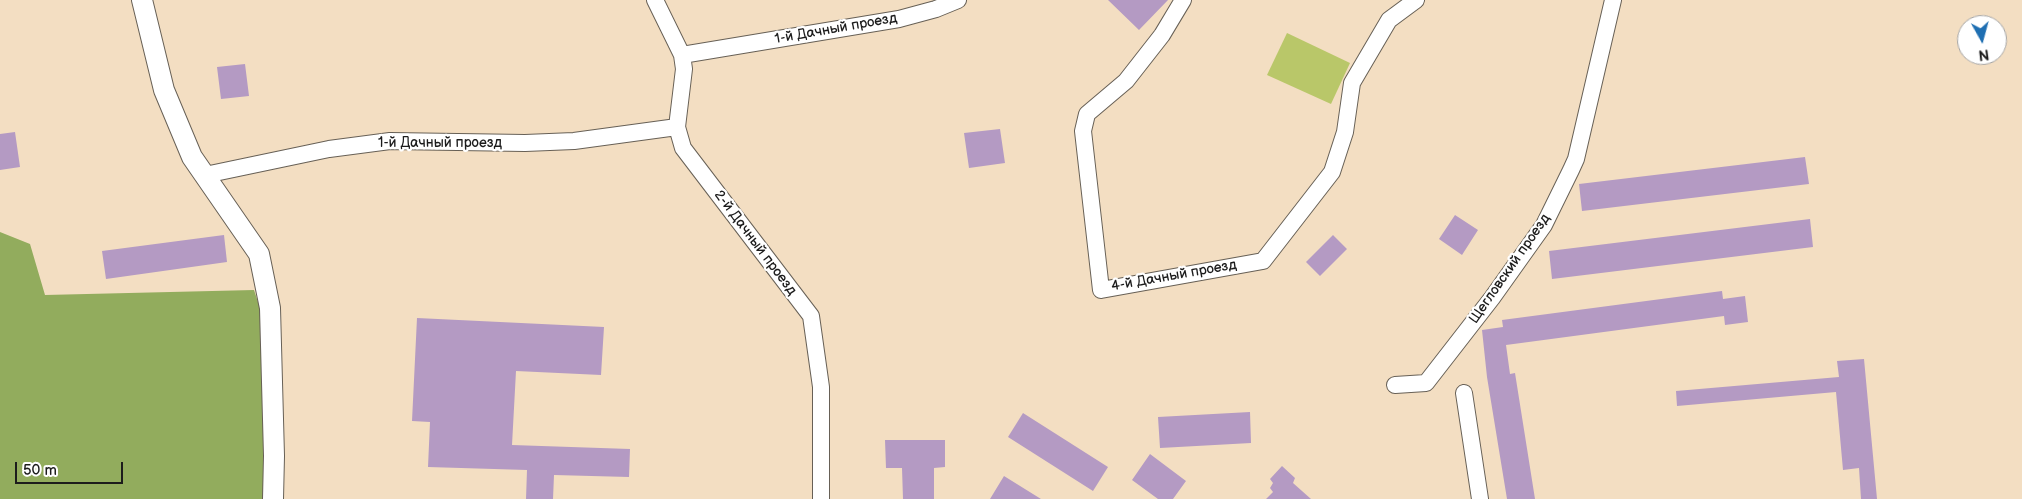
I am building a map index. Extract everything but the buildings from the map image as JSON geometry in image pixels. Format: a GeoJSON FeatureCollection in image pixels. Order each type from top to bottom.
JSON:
{"type":"FeatureCollection","features":[{"type":"Feature","properties":{"kind":"street"},"geometry":{"type":"LineString","coordinates":[[142,0],[164,90],[192,157],[259,254],[270,308],[274,456],[273,499]]}},
{"type":"Feature","properties":{"kind":"street","name":"2-й Дачный проезд"},"geometry":{"type":"LineString","coordinates":[[655,0],[682,55],[684,69],[677,127],[683,148],[811,316],[821,387],[821,499]]}},
{"type":"Feature","properties":{"kind":"street","name":"1-й Дачный проезд"},"geometry":{"type":"LineString","coordinates":[[682,55],[899,19],[936,9],[958,0]]}},
{"type":"Feature","properties":{"kind":"street","name":"4-й Дачный проезд"},"geometry":{"type":"LineString","coordinates":[[1183,0],[1162,34],[1126,81],[1087,114],[1083,131],[1101,290],[1263,261],[1332,172],[1345,132],[1352,83],[1389,20],[1416,0]]}},
{"type":"Feature","properties":{"kind":"street","name":"Щегловский проезд"},"geometry":{"type":"LineString","coordinates":[[1395,385],[1426,383],[1492,298],[1544,225],[1576,159],[1613,0]]}},
{"type":"Feature","properties":{"kind":"street","name":"1-й Дачный проезд"},"geometry":{"type":"LineString","coordinates":[[205,175],[330,148],[390,141],[525,143],[574,140],[677,127]]}},
{"type":"Feature","properties":{"kind":"street"},"geometry":{"type":"LineString","coordinates":[[1464,393],[1480,499]]}},
{"type":"Feature","properties":{"kind":"green space"},"geometry":{"type":"Polygon","coordinates":[[[1287,33],[1350,63],[1331,104],[1267,75],[1287,33]]]}},
{"type":"Feature","properties":{"kind":"green space"},"geometry":{"type":"Polygon","coordinates":[[[0,232],[30,244],[45,295],[254,290],[261,311],[265,457],[264,499],[0,499],[0,232]]]}}]}
